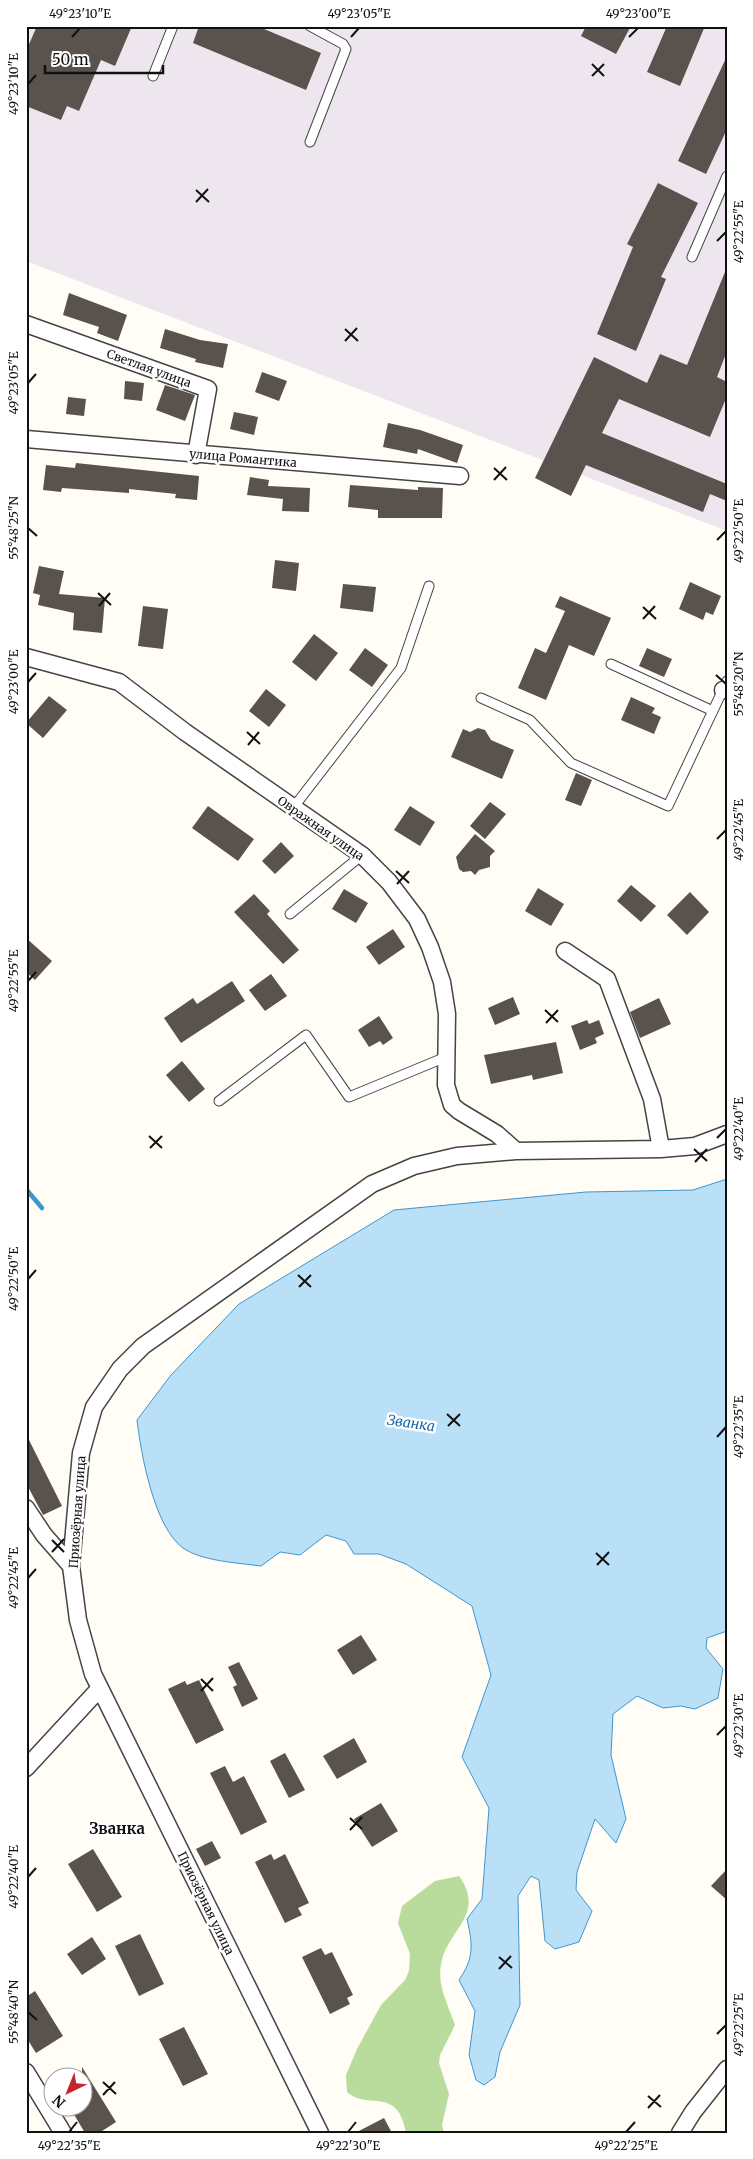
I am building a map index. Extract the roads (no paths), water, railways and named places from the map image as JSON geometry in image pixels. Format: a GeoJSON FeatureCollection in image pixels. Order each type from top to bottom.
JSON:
{"type":"FeatureCollection","features":[{"type":"Feature","properties":{"kind":"street","name":"Светлая улица"},"geometry":{"type":"LineString","coordinates":[[26,324],[208,389],[196,455]]}},
{"type":"Feature","properties":{"kind":"street","name":"улица Романтика"},"geometry":{"type":"LineString","coordinates":[[26,440],[460,476]]}},
{"type":"Feature","properties":{"kind":"street","name":"Овражная улица"},"geometry":{"type":"LineString","coordinates":[[26,658],[119,682],[185,732],[362,855],[389,882],[411,912],[430,946],[442,982],[447,1014],[446,1085],[452,1104],[459,1111],[497,1134],[516,1151]]}},
{"type":"Feature","properties":{"kind":"street"},"geometry":{"type":"LineString","coordinates":[[565,951],[607,979],[652,1099],[661,1149]]}},
{"type":"Feature","properties":{"kind":"street","name":"Приозёрная улица"},"geometry":{"type":"LineString","coordinates":[[320,2133],[93,1674],[78,1620],[71,1566],[81,1453],[94,1407],[120,1369],[143,1346],[372,1184],[414,1166],[457,1156],[516,1151],[661,1149],[695,1146],[727,1134]]}},
{"type":"Feature","properties":{"kind":"street"},"geometry":{"type":"LineString","coordinates":[[26,1508],[44,1535],[71,1566]]}},
{"type":"Feature","properties":{"kind":"street"},"geometry":{"type":"LineString","coordinates":[[26,1768],[100,1688]]}},
{"type":"Feature","properties":{"kind":"street"},"geometry":{"type":"LineString","coordinates":[[680,2133],[693,2112],[727,2070]]}},
{"type":"Feature","properties":{"kind":"street"},"geometry":{"type":"LineString","coordinates":[[26,2072],[63,2133]]}},
{"type":"Feature","properties":{"kind":"lane"},"geometry":{"type":"LineString","coordinates":[[153,76],[173,26]]}},
{"type":"Feature","properties":{"kind":"lane"},"geometry":{"type":"LineString","coordinates":[[310,26],[343,44],[346,49],[310,142]]}},
{"type":"Feature","properties":{"kind":"lane"},"geometry":{"type":"LineString","coordinates":[[692,257],[727,176]]}},
{"type":"Feature","properties":{"kind":"lane"},"geometry":{"type":"LineString","coordinates":[[293,808],[401,668],[429,586]]}},
{"type":"Feature","properties":{"kind":"lane"},"geometry":{"type":"LineString","coordinates":[[611,664],[713,711]]}},
{"type":"Feature","properties":{"kind":"lane"},"geometry":{"type":"LineString","coordinates":[[481,698],[530,720],[571,763],[668,806],[725,687]]}},
{"type":"Feature","properties":{"kind":"lane"},"geometry":{"type":"LineString","coordinates":[[290,914],[362,855]]}},
{"type":"Feature","properties":{"kind":"lane"},"geometry":{"type":"LineString","coordinates":[[219,1101],[306,1035],[349,1097],[446,1057]]}},
{"type":"Feature","properties":{"kind":"water"},"geometry":{"type":"Polygon","coordinates":[[[727,1179],[727,1631],[707,1638],[706,1648],[723,1669],[718,1698],[695,1709],[681,1706],[663,1708],[637,1696],[613,1714],[611,1755],[626,1819],[616,1843],[595,1819],[577,1872],[576,1890],[592,1911],[579,1942],[555,1949],[545,1941],[539,1880],[531,1876],[518,1896],[520,2005],[500,2052],[495,2077],[484,2085],[476,2080],[469,2055],[475,2011],[459,1980],[470,1958],[471,1951],[467,1919],[482,1899],[489,1808],[462,1757],[491,1675],[472,1606],[406,1564],[379,1554],[354,1554],[346,1541],[326,1535],[300,1555],[280,1552],[261,1566],[220,1561],[200,1556],[183,1548],[173,1538],[164,1524],[157,1507],[146,1470],[137,1420],[171,1375],[239,1304],[394,1210],[586,1192],[693,1190],[727,1179]]]}},
{"type":"Feature","properties":{"kind":"waterway","name":"Званка"},"geometry":{"type":"LineString","coordinates":[[26,1189],[42,1208]]}},
{"type":"Feature","properties":{"kind":"district","name":"Званка"},"geometry":{"type":"Point","coordinates":[117,1828]}}]}
